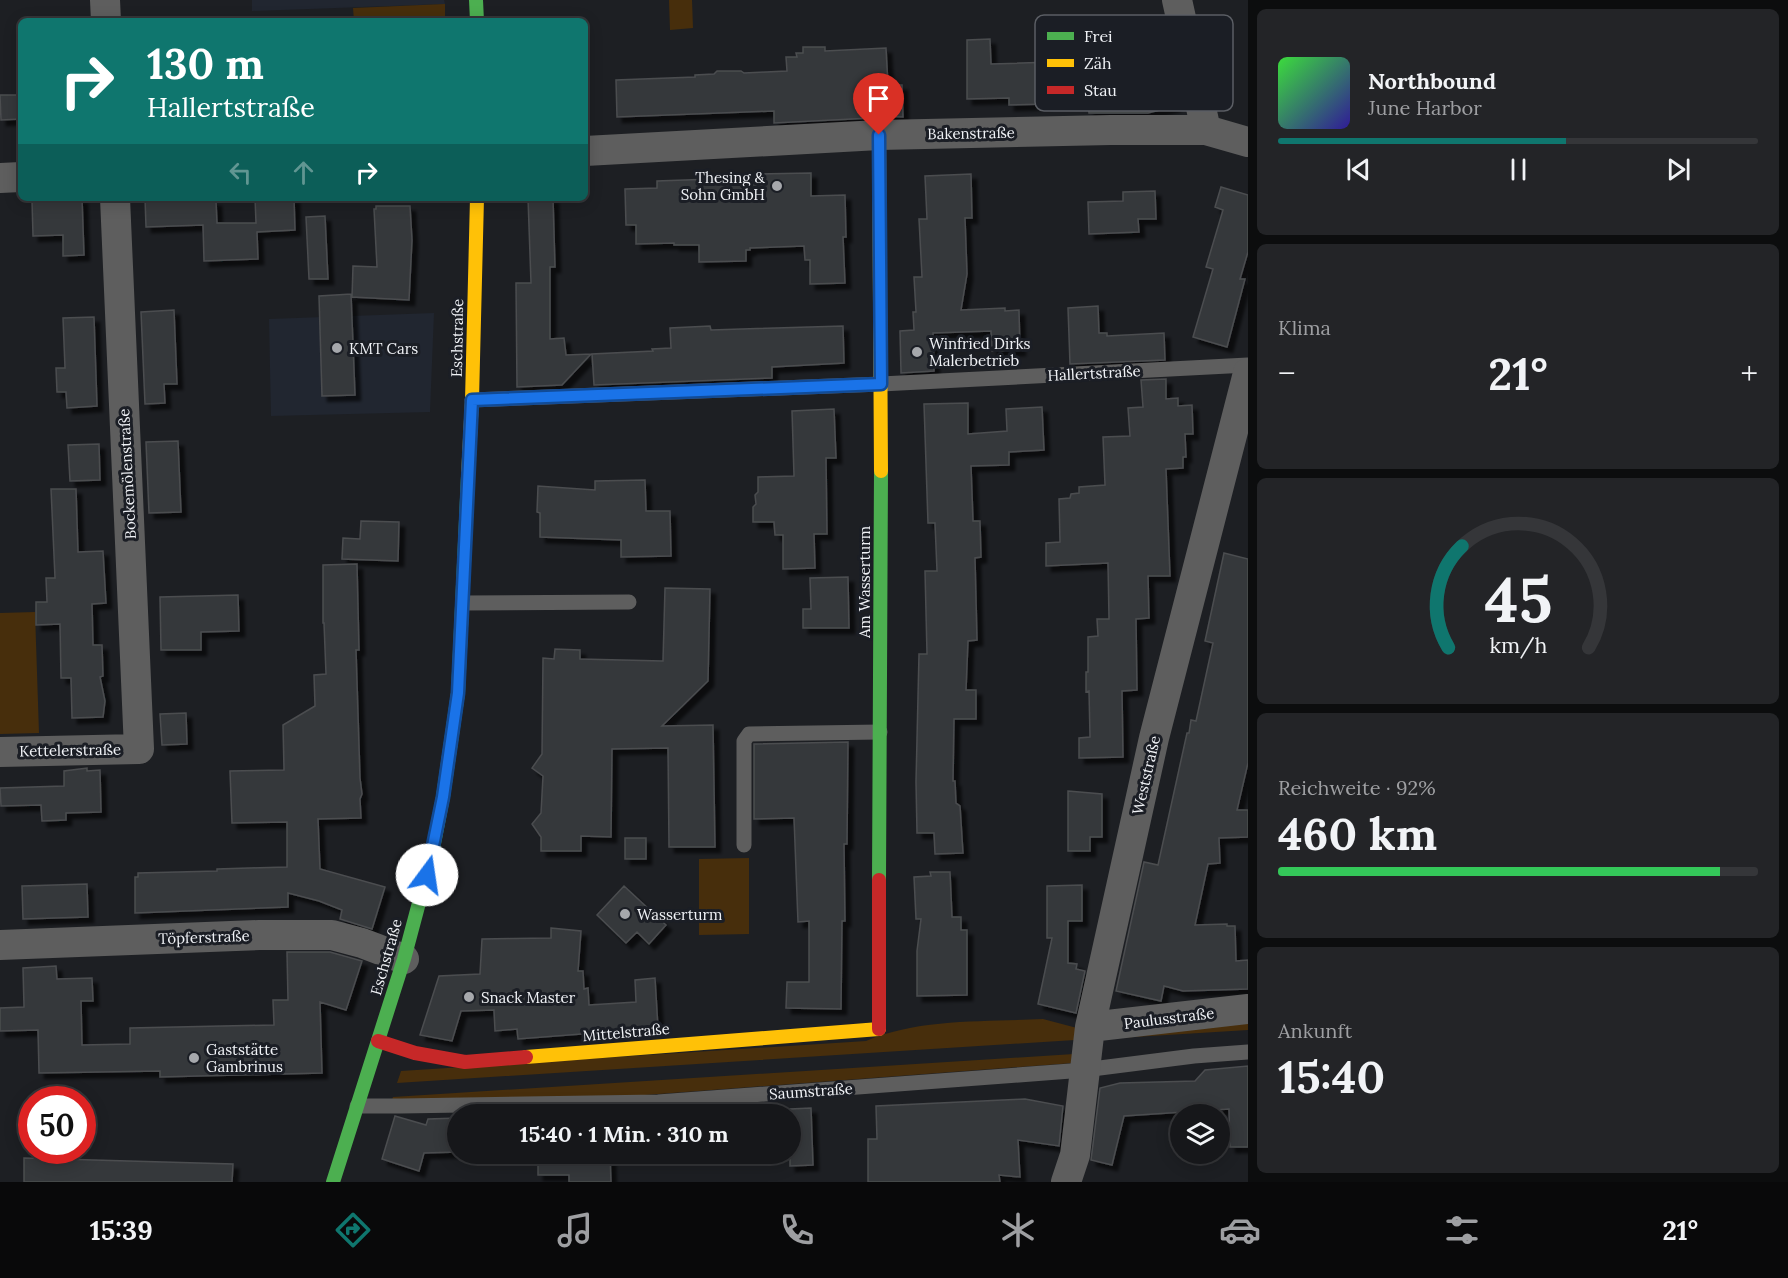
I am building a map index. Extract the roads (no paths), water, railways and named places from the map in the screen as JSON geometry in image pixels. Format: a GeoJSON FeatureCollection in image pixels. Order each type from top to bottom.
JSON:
{"type":"FeatureCollection","features":[{"type":"Feature","properties":{"kind":"street"},"geometry":{"type":"LineString","coordinates":[[105,0],[106,18]]}},
{"type":"Feature","properties":{"kind":"street"},"geometry":{"type":"LineString","coordinates":[[476,0],[477,18]]}},
{"type":"Feature","properties":{"kind":"street"},"geometry":{"type":"LineString","coordinates":[[1177,0],[1180,15]]}},
{"type":"Feature","properties":{"kind":"street"},"geometry":{"type":"LineString","coordinates":[[1202,111],[1206,130]]}},
{"type":"Feature","properties":{"kind":"street","name":"Bakenstraße"},"geometry":{"type":"LineString","coordinates":[[588,151],[879,135],[1111,129],[1206,130],[1248,142]]}},
{"type":"Feature","properties":{"kind":"street","name":"Am Wasserturm"},"geometry":{"type":"LineString","coordinates":[[879,135],[881,384],[879,1029]]}},
{"type":"Feature","properties":{"kind":"street"},"geometry":{"type":"LineString","coordinates":[[0,178],[18,177]]}},
{"type":"Feature","properties":{"kind":"street","name":"Bockemölenstraße"},"geometry":{"type":"LineString","coordinates":[[116,201],[139,749]]}},
{"type":"Feature","properties":{"kind":"street","name":"Eschstraße"},"geometry":{"type":"LineString","coordinates":[[333,1182],[404,959],[432,854],[443,797],[458,693],[472,400],[477,201]]}},
{"type":"Feature","properties":{"kind":"street","name":"Weststraße"},"geometry":{"type":"LineString","coordinates":[[1066,1182],[1075,1155],[1090,1027],[1154,738],[1248,373]]}},
{"type":"Feature","properties":{"kind":"street","name":"Kettelerstraße"},"geometry":{"type":"LineString","coordinates":[[0,752],[139,749]]}},
{"type":"Feature","properties":{"kind":"street","name":"Töpferstraße"},"geometry":{"type":"LineString","coordinates":[[0,945],[259,935],[332,935],[362,943],[404,959]]}},
{"type":"Feature","properties":{"kind":"street","name":"Paulusstraße"},"geometry":{"type":"LineString","coordinates":[[1090,1027],[1248,1009]]}},
{"type":"Feature","properties":{"kind":"street","name":"Mittelstraße"},"geometry":{"type":"LineString","coordinates":[[378,1041],[415,1053],[465,1062],[879,1029]]}},
{"type":"Feature","properties":{"kind":"lane","name":"Hallertstraße"},"geometry":{"type":"LineString","coordinates":[[472,400],[881,384],[1248,365]]}},
{"type":"Feature","properties":{"kind":"lane"},"geometry":{"type":"LineString","coordinates":[[463,603],[629,602]]}},
{"type":"Feature","properties":{"kind":"lane"},"geometry":{"type":"LineString","coordinates":[[744,845],[744,741],[749,734],[880,732]]}},
{"type":"Feature","properties":{"kind":"lane","name":"Saumstraße"},"geometry":{"type":"LineString","coordinates":[[357,1106],[658,1101],[1084,1070],[1194,1056],[1248,1052]]}},
{"type":"Feature","properties":{"kind":"place","name":"Thesing & Sohn GmbH"},"geometry":{"type":"Point","coordinates":[777,186]}},
{"type":"Feature","properties":{"kind":"place","name":"KMT Cars"},"geometry":{"type":"Point","coordinates":[337,348]}},
{"type":"Feature","properties":{"kind":"place","name":"Winfried Dirks Malerbetrieb"},"geometry":{"type":"Point","coordinates":[917,352]}},
{"type":"Feature","properties":{"kind":"place","name":"Wasserturm"},"geometry":{"type":"Point","coordinates":[625,914]}},
{"type":"Feature","properties":{"kind":"place","name":"Snack Master"},"geometry":{"type":"Point","coordinates":[469,997]}},
{"type":"Feature","properties":{"kind":"place","name":"Gaststätte Gambrinus"},"geometry":{"type":"Point","coordinates":[194,1058]}}]}
